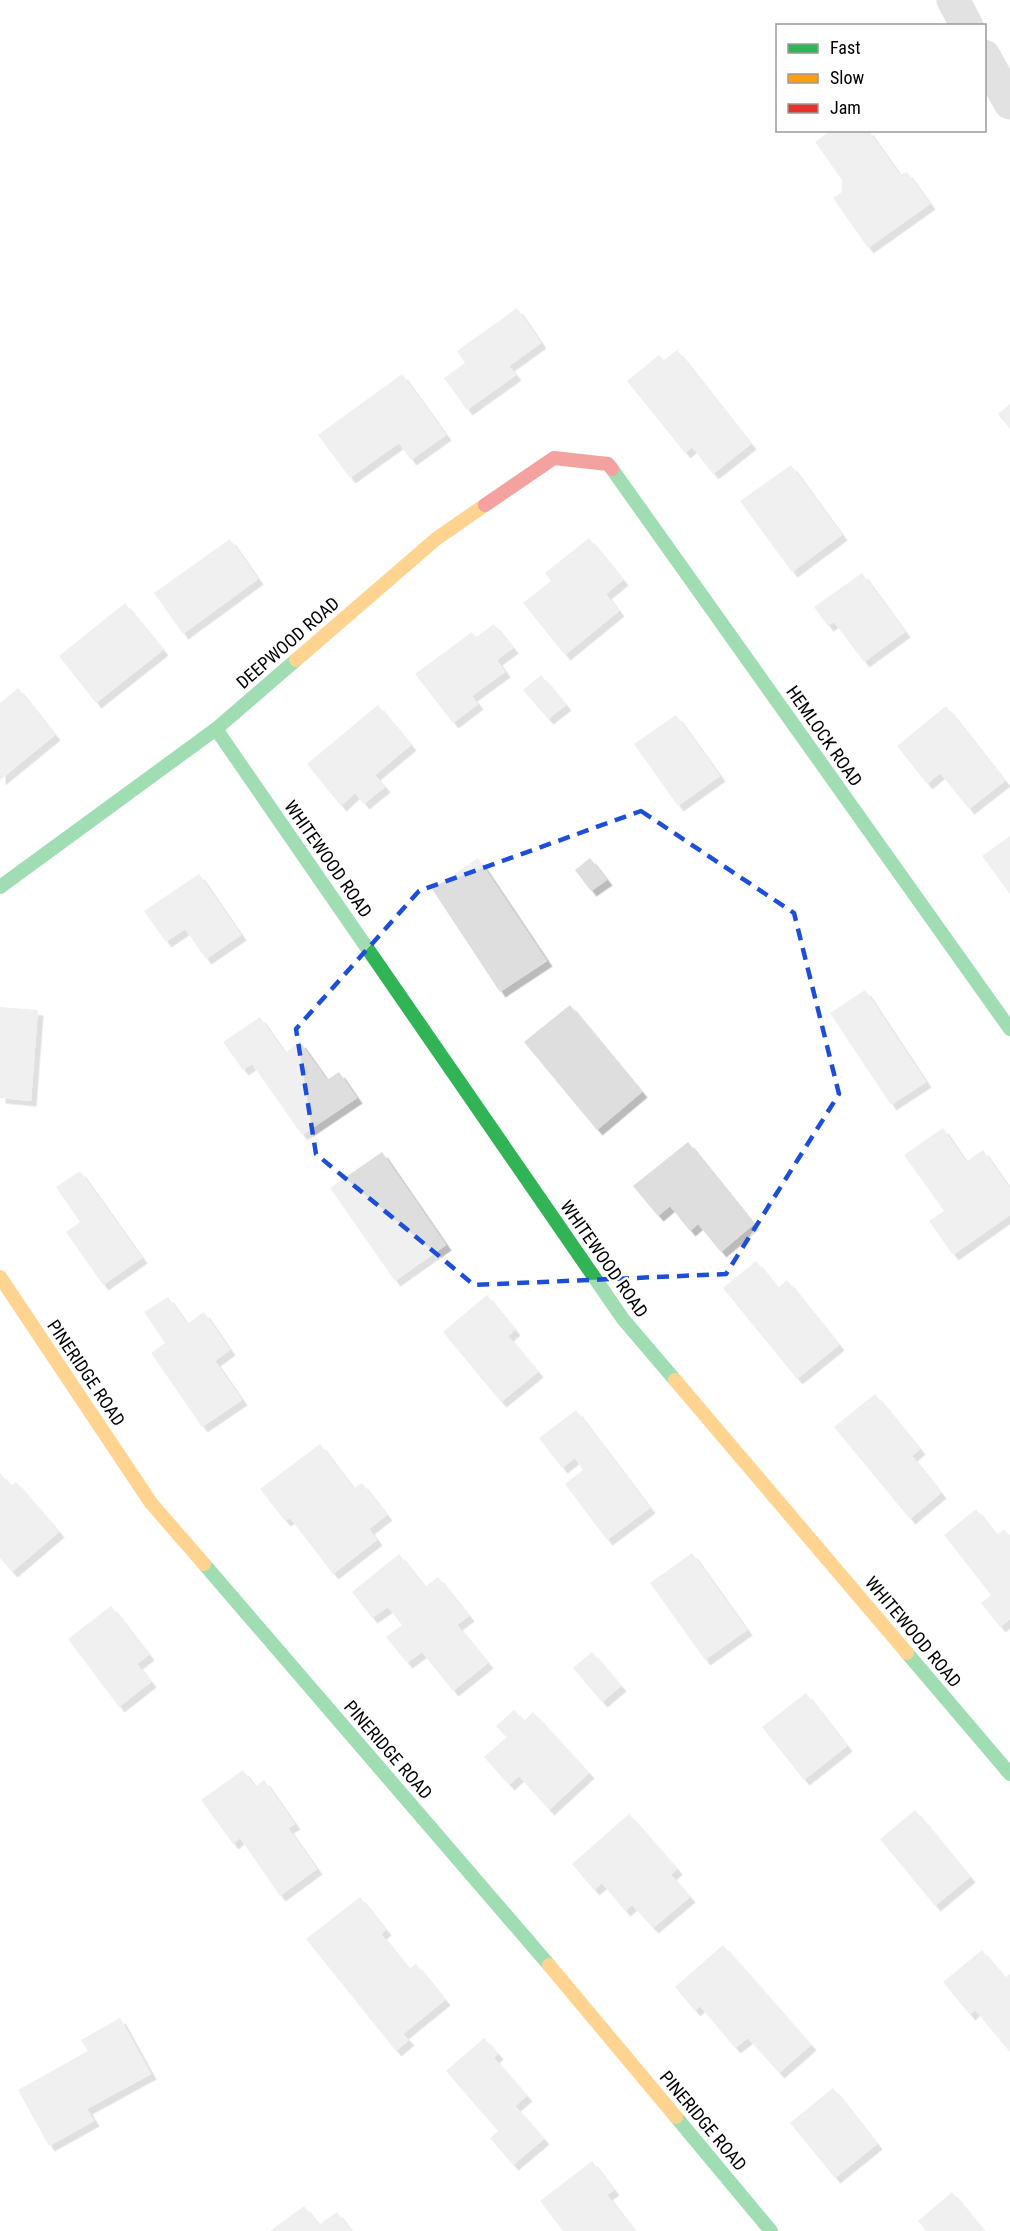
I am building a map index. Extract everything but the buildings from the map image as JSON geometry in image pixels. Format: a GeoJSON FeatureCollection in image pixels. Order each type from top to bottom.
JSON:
{"type":"FeatureCollection","features":[{"type":"Feature","properties":{"kind":"street"},"geometry":{"type":"LineString","coordinates":[[953,0],[967,24]]}},
{"type":"Feature","properties":{"kind":"street"},"geometry":{"type":"LineString","coordinates":[[986,60],[1010,103]]}},
{"type":"Feature","properties":{"kind":"street","name":"DEEPWOOD ROAD"},"geometry":{"type":"LineString","coordinates":[[0,887],[216,729],[436,539],[554,458],[608,464]]}},
{"type":"Feature","properties":{"kind":"street","name":"HEMLOCK ROAD"},"geometry":{"type":"LineString","coordinates":[[608,464],[1010,1029]]}},
{"type":"Feature","properties":{"kind":"street","name":"WHITEWOOD ROAD"},"geometry":{"type":"LineString","coordinates":[[216,729],[623,1319],[1010,1774]]}},
{"type":"Feature","properties":{"kind":"street","name":"PINERIDGE ROAD"},"geometry":{"type":"LineString","coordinates":[[0,1277],[151,1503],[537,1952],[771,2231]]}},
{"type":"Feature","properties":{"kind":"highlighted area"},"geometry":{"type":"Polygon","coordinates":[[[641,811],[794,913],[839,1094],[726,1274],[474,1285],[316,1154],[296,1029],[419,891],[641,811]]]}},
{"type":"Feature","properties":{"kind":"traffic: fast"},"geometry":{"type":"LineString","coordinates":[[612,469],[1010,1029]]}},
{"type":"Feature","properties":{"kind":"traffic: fast"},"geometry":{"type":"LineString","coordinates":[[0,887],[216,729],[296,660]]}},
{"type":"Feature","properties":{"kind":"traffic: fast"},"geometry":{"type":"LineString","coordinates":[[216,729],[623,1319],[675,1380]]}},
{"type":"Feature","properties":{"kind":"traffic: fast"},"geometry":{"type":"LineString","coordinates":[[204,1564],[549,1965]]}},
{"type":"Feature","properties":{"kind":"traffic: fast"},"geometry":{"type":"LineString","coordinates":[[907,1653],[1010,1774]]}},
{"type":"Feature","properties":{"kind":"traffic: fast"},"geometry":{"type":"LineString","coordinates":[[676,2117],[771,2231]]}},
{"type":"Feature","properties":{"kind":"traffic: slow"},"geometry":{"type":"LineString","coordinates":[[296,660],[436,539],[485,505]]}},
{"type":"Feature","properties":{"kind":"traffic: slow"},"geometry":{"type":"LineString","coordinates":[[0,1277],[151,1503],[204,1564]]}},
{"type":"Feature","properties":{"kind":"traffic: slow"},"geometry":{"type":"LineString","coordinates":[[675,1380],[907,1653]]}},
{"type":"Feature","properties":{"kind":"traffic: slow"},"geometry":{"type":"LineString","coordinates":[[549,1965],[676,2117]]}},
{"type":"Feature","properties":{"kind":"traffic: jam"},"geometry":{"type":"LineString","coordinates":[[485,505],[554,458],[608,464],[612,469]]}}]}
